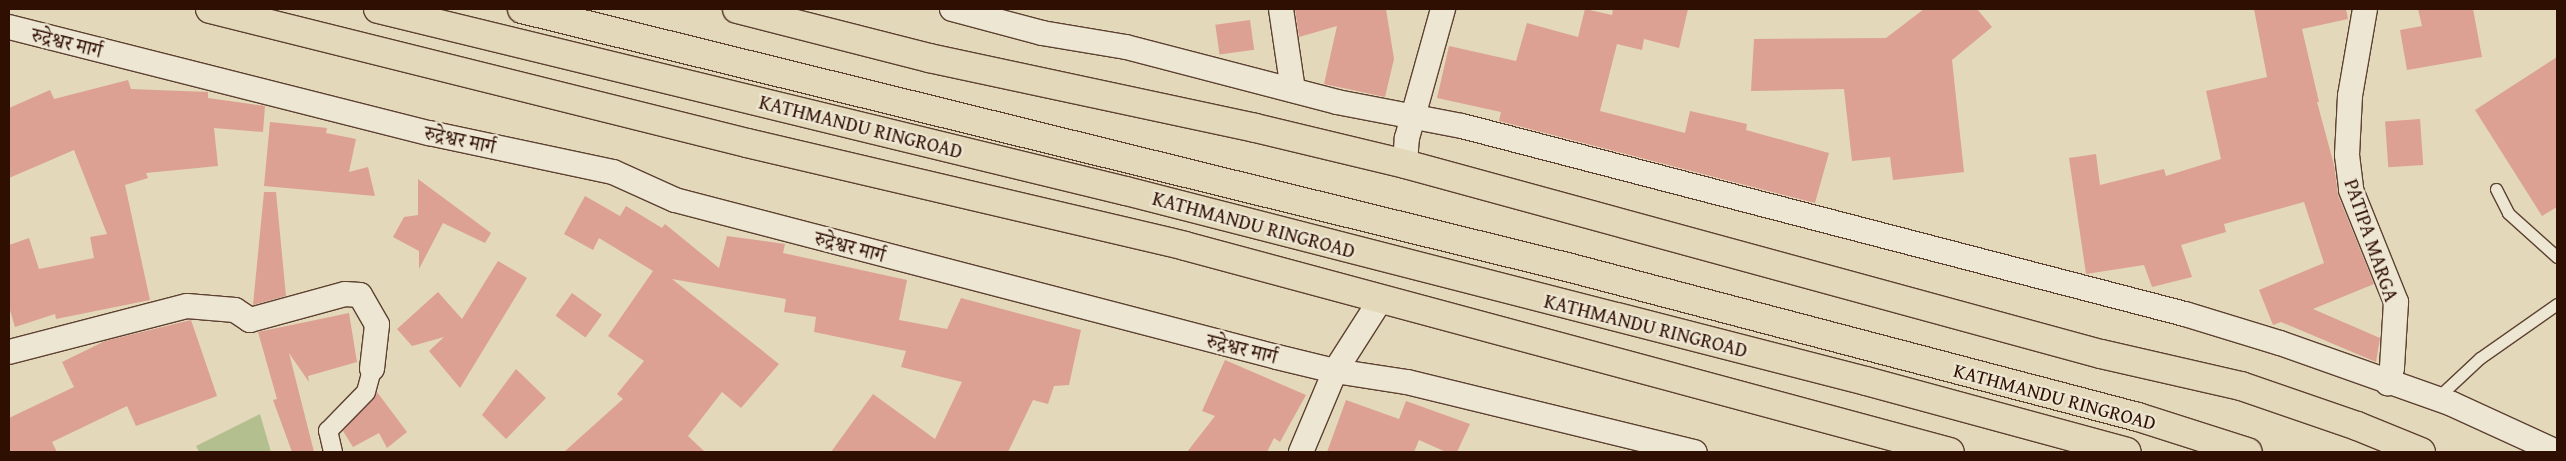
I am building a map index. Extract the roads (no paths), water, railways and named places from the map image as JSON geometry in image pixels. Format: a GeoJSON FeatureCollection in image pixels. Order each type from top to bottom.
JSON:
{"type":"FeatureCollection","features":[{"type":"Feature","properties":{"kind":"main road"},"geometry":{"type":"LineString","coordinates":[[210,9],[757,145],[1185,246],[1950,452]]}},
{"type":"Feature","properties":{"kind":"main road","name":"KATHMANDU RINGROAD"},"geometry":{"type":"LineString","coordinates":[[378,9],[1126,191],[1866,381],[2127,452]]}},
{"type":"Feature","properties":{"kind":"main road","name":"KATHMANDU RINGROAD"},"geometry":{"type":"LineString","coordinates":[[522,9],[1567,266],[2138,417],[2248,452]]}},
{"type":"Feature","properties":{"kind":"main road"},"geometry":{"type":"LineString","coordinates":[[738,9],[929,58],[1245,126],[1405,164],[2101,354],[2241,386],[2357,426],[2421,452]]}},
{"type":"Feature","properties":{"kind":"street"},"geometry":{"type":"LineString","coordinates":[[952,9],[1042,33],[1126,47],[1412,118],[1462,126],[2185,314],[2280,343],[2436,399],[2557,452]]}},
{"type":"Feature","properties":{"kind":"street"},"geometry":{"type":"LineString","coordinates":[[1281,9],[1293,90]]}},
{"type":"Feature","properties":{"kind":"street"},"geometry":{"type":"LineString","coordinates":[[1405,164],[1407,138],[1443,9]]}},
{"type":"Feature","properties":{"kind":"street","name":"PATIPA MARGA"},"geometry":{"type":"LineString","coordinates":[[2366,9],[2350,96],[2347,155],[2351,190],[2396,302],[2392,368],[2388,383]]}},
{"type":"Feature","properties":{"kind":"street","name":"रुद्रेश्वर मार्ग"},"geometry":{"type":"LineString","coordinates":[[9,28],[429,133],[613,172],[675,200],[1335,371],[1407,382],[1695,452]]}},
{"type":"Feature","properties":{"kind":"street"},"geometry":{"type":"LineString","coordinates":[[9,352],[187,306],[235,310],[250,320],[346,294],[360,295],[377,325],[372,369],[366,392],[328,431],[333,452]]}},
{"type":"Feature","properties":{"kind":"street"},"geometry":{"type":"LineString","coordinates":[[1301,452],[1335,371],[1351,349],[1381,299]]}},
{"type":"Feature","properties":{"kind":"lane"},"geometry":{"type":"LineString","coordinates":[[2496,189],[2508,213],[2557,257]]}},
{"type":"Feature","properties":{"kind":"lane"},"geometry":{"type":"LineString","coordinates":[[2436,399],[2480,358],[2557,304]]}}]}
